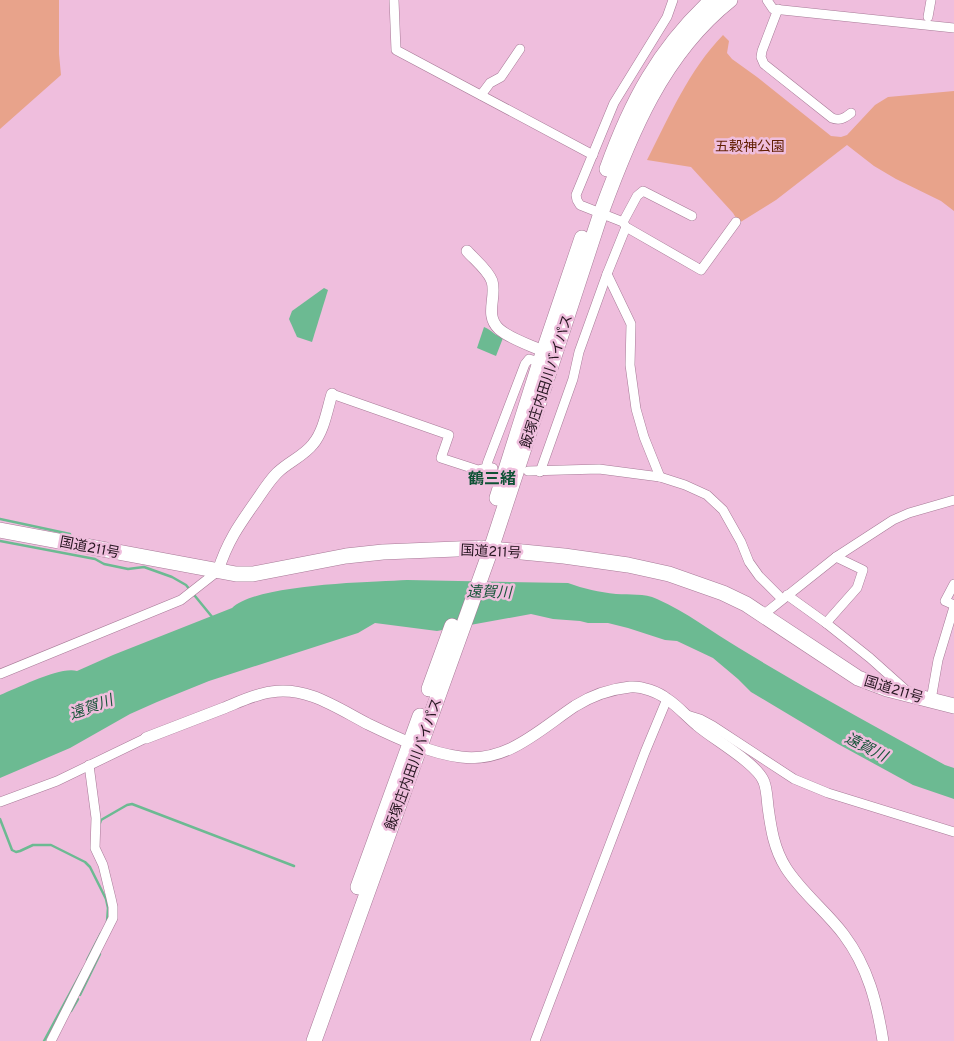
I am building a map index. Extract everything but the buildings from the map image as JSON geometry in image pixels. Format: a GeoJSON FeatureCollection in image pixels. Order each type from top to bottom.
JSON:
{"type":"FeatureCollection","features":[{"type":"Feature","properties":{"kind":"highway","name":"飯塚庄内田川バイパス"},"geometry":{"type":"LineString","coordinates":[[302,1041],[415,744],[486,549],[597,211],[617,141],[634,102],[651,72],[676,36],[712,0]]}},
{"type":"Feature","properties":{"kind":"highway","name":"飯塚庄内田川バイパス"},"geometry":{"type":"LineString","coordinates":[[486,549],[542,356],[597,211],[657,85],[685,44],[715,12],[730,0]]}},
{"type":"Feature","properties":{"kind":"highway","name":"国道211号"},"geometry":{"type":"LineString","coordinates":[[0,530],[236,574],[253,574],[346,556],[383,552],[486,549],[628,565],[669,574],[723,593],[746,604],[858,678],[887,689],[954,706]]}},
{"type":"Feature","properties":{"kind":"highway","name":"飯塚庄内田川バイパス"},"geometry":{"type":"LineString","coordinates":[[314,1041],[415,744]]}},
{"type":"Feature","properties":{"kind":"street"},"geometry":{"type":"LineString","coordinates":[[394,0],[396,50],[593,155]]}},
{"type":"Feature","properties":{"kind":"street"},"geometry":{"type":"LineString","coordinates":[[672,0],[667,18],[614,103],[576,195],[577,200],[580,205],[625,224],[701,270],[736,222]]}},
{"type":"Feature","properties":{"kind":"street"},"geometry":{"type":"LineString","coordinates":[[767,0],[773,9],[954,28]]}},
{"type":"Feature","properties":{"kind":"street"},"geometry":{"type":"LineString","coordinates":[[928,17],[931,0]]}},
{"type":"Feature","properties":{"kind":"street"},"geometry":{"type":"LineString","coordinates":[[778,9],[762,50],[761,57],[764,64],[832,118],[838,120],[845,118],[851,113]]}},
{"type":"Feature","properties":{"kind":"street"},"geometry":{"type":"LineString","coordinates":[[481,96],[490,84],[501,77],[520,49]]}},
{"type":"Feature","properties":{"kind":"street"},"geometry":{"type":"LineString","coordinates":[[540,472],[573,379],[579,352],[637,196],[643,191],[692,216]]}},
{"type":"Feature","properties":{"kind":"street"},"geometry":{"type":"LineString","coordinates":[[467,251],[489,275],[492,282],[491,311],[494,323],[500,330],[542,356]]}},
{"type":"Feature","properties":{"kind":"street"},"geometry":{"type":"LineString","coordinates":[[607,274],[631,324],[630,364],[636,409],[644,437],[660,477]]}},
{"type":"Feature","properties":{"kind":"street"},"geometry":{"type":"LineString","coordinates":[[0,674],[181,600],[218,571],[231,537],[269,482],[277,473],[308,450],[314,443],[319,435],[332,394],[449,435],[441,458],[478,470],[491,468],[487,464],[488,460],[525,364],[542,356]]}},
{"type":"Feature","properties":{"kind":"street"},"geometry":{"type":"LineString","coordinates":[[528,471],[599,469],[660,477],[707,495],[722,510],[741,542],[748,562],[759,576],[784,597],[826,624],[870,658],[912,696]]}},
{"type":"Feature","properties":{"kind":"street"},"geometry":{"type":"LineString","coordinates":[[763,615],[836,557],[893,520],[909,513],[954,500]]}},
{"type":"Feature","properties":{"kind":"street"},"geometry":{"type":"LineString","coordinates":[[826,624],[857,588],[863,570],[836,557]]}},
{"type":"Feature","properties":{"kind":"street"},"geometry":{"type":"LineString","coordinates":[[931,700],[938,660],[954,606],[945,601],[954,584]]}},
{"type":"Feature","properties":{"kind":"street"},"geometry":{"type":"LineString","coordinates":[[0,802],[57,781],[146,738],[270,692],[284,691],[313,696],[396,737],[442,754],[463,758],[485,757],[505,752],[525,742],[591,697],[615,689],[635,687],[652,691],[667,699],[698,726],[756,770],[764,781],[773,840],[779,856],[787,869],[844,935],[854,950],[870,984],[878,1012],[883,1041]]}},
{"type":"Feature","properties":{"kind":"street"},"geometry":{"type":"LineString","coordinates":[[535,1041],[644,752],[667,699]]}},
{"type":"Feature","properties":{"kind":"street"},"geometry":{"type":"LineString","coordinates":[[686,715],[700,719],[713,726],[794,779],[836,796],[954,832]]}},
{"type":"Feature","properties":{"kind":"street"},"geometry":{"type":"LineString","coordinates":[[51,1041],[113,918],[113,906],[103,865],[95,848],[96,818],[89,765]]}},
{"type":"Feature","properties":{"kind":"green space"},"geometry":{"type":"Polygon","coordinates":[[[0,0],[59,0],[61,75],[0,129],[0,0]]]}},
{"type":"Feature","properties":{"kind":"green space","name":"五穀神公園"},"geometry":{"type":"Polygon","coordinates":[[[723,35],[729,41],[727,53],[732,59],[831,136],[841,137],[847,135],[875,105],[888,97],[954,91],[954,211],[941,201],[874,166],[847,145],[776,200],[739,223],[733,213],[691,167],[647,160],[690,79],[700,63],[723,35]]]}},
{"type":"Feature","properties":{"kind":"water"},"geometry":{"type":"Polygon","coordinates":[[[324,288],[328,290],[312,342],[297,337],[289,319],[292,311],[324,288]]]}},
{"type":"Feature","properties":{"kind":"water"},"geometry":{"type":"Polygon","coordinates":[[[484,327],[503,338],[496,356],[477,348],[484,327]]]}},
{"type":"Feature","properties":{"kind":"water","name":"遠賀川"},"geometry":{"type":"Polygon","coordinates":[[[407,580],[568,583],[598,591],[642,595],[657,599],[689,616],[815,693],[945,765],[954,768],[954,799],[913,785],[838,744],[751,692],[713,658],[677,641],[665,640],[608,623],[553,619],[531,614],[437,631],[375,623],[358,633],[209,681],[157,702],[130,714],[70,748],[0,778],[0,695],[50,675],[70,670],[77,671],[232,608],[245,600],[264,594],[288,589],[342,583],[407,580]]]}},
{"type":"Feature","properties":{"kind":"waterway"},"geometry":{"type":"LineString","coordinates":[[0,519],[70,534],[71,538]]}},
{"type":"Feature","properties":{"kind":"waterway"},"geometry":{"type":"LineString","coordinates":[[0,541],[95,559],[104,564],[128,569],[144,567],[172,577],[186,585],[213,618]]}},
{"type":"Feature","properties":{"kind":"waterway"},"geometry":{"type":"LineString","coordinates":[[100,823],[101,820],[132,804],[294,866]]}},
{"type":"Feature","properties":{"kind":"waterway"},"geometry":{"type":"LineString","coordinates":[[0,819],[12,850],[16,852],[33,845],[51,845],[85,862],[90,867],[106,899],[108,908],[107,922]]}},
{"type":"Feature","properties":{"kind":"waterway"},"geometry":{"type":"LineString","coordinates":[[87,960],[101,933]]}},
{"type":"Feature","properties":{"kind":"waterway"},"geometry":{"type":"LineString","coordinates":[[80,995],[100,954]]}},
{"type":"Feature","properties":{"kind":"waterway"},"geometry":{"type":"LineString","coordinates":[[44,1041],[83,969]]}},
{"type":"Feature","properties":{"kind":"waterway"},"geometry":{"type":"LineString","coordinates":[[71,1011],[78,999]]}},
{"type":"Feature","properties":{"kind":"district","name":"鶴三緒"},"geometry":{"type":"Point","coordinates":[492,478]}}]}
